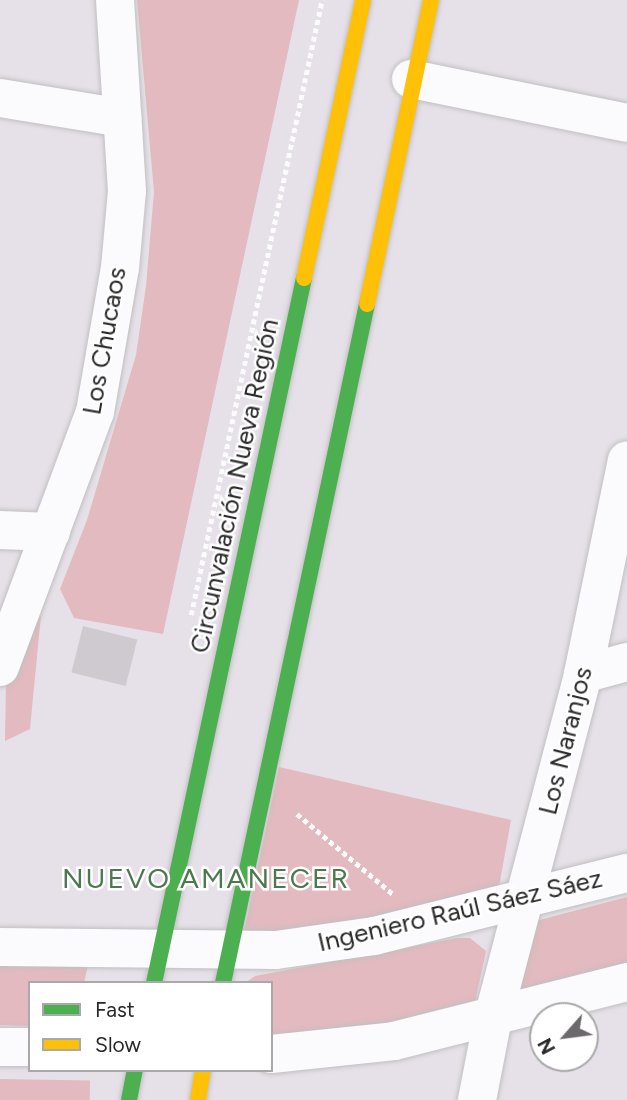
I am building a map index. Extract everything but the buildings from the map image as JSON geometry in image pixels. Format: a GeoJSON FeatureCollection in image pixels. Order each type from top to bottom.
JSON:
{"type":"FeatureCollection","features":[{"type":"Feature","properties":{"kind":"main road","name":"Circunvalación Nueva Región"},"geometry":{"type":"LineString","coordinates":[[158,966],[363,0]]}},
{"type":"Feature","properties":{"kind":"main road"},"geometry":{"type":"LineString","coordinates":[[226,968],[411,79],[430,0]]}},
{"type":"Feature","properties":{"kind":"main road"},"geometry":{"type":"LineString","coordinates":[[129,1100],[135,1072]]}},
{"type":"Feature","properties":{"kind":"main road"},"geometry":{"type":"LineString","coordinates":[[198,1100],[203,1072]]}},
{"type":"Feature","properties":{"kind":"street","name":"Los Chucaos"},"geometry":{"type":"LineString","coordinates":[[0,667],[95,412],[118,281],[128,191],[115,0]]}},
{"type":"Feature","properties":{"kind":"street"},"geometry":{"type":"LineString","coordinates":[[411,79],[627,122]]}},
{"type":"Feature","properties":{"kind":"street"},"geometry":{"type":"LineString","coordinates":[[0,98],[122,118]]}},
{"type":"Feature","properties":{"kind":"street","name":"Los Naranjos"},"geometry":{"type":"LineString","coordinates":[[477,1100],[493,1018],[583,674],[627,460]]}},
{"type":"Feature","properties":{"kind":"street"},"geometry":{"type":"LineString","coordinates":[[0,530],[51,532]]}},
{"type":"Feature","properties":{"kind":"street"},"geometry":{"type":"LineString","coordinates":[[583,674],[627,662]]}},
{"type":"Feature","properties":{"kind":"street","name":"Ingeniero Raúl Sáez Sáez"},"geometry":{"type":"LineString","coordinates":[[0,947],[158,966],[226,968],[524,901],[627,873]]}},
{"type":"Feature","properties":{"kind":"street"},"geometry":{"type":"LineString","coordinates":[[273,1054],[394,1041],[627,982]]}},
{"type":"Feature","properties":{"kind":"street"},"geometry":{"type":"LineString","coordinates":[[0,1047],[28,1047]]}},
{"type":"Feature","properties":{"kind":"path"},"geometry":{"type":"LineString","coordinates":[[297,814],[400,899]]}},
{"type":"Feature","properties":{"kind":"shaded area"},"geometry":{"type":"Polygon","coordinates":[[[137,0],[299,0],[163,634],[74,618],[60,589],[87,520],[136,355],[146,286],[154,192],[137,0]]]}},
{"type":"Feature","properties":{"kind":"shaded area"},"geometry":{"type":"Polygon","coordinates":[[[41,615],[30,729],[5,741],[6,683],[41,615]]]}},
{"type":"Feature","properties":{"kind":"shaded area"},"geometry":{"type":"Polygon","coordinates":[[[279,767],[511,820],[497,898],[242,941],[279,767]]]}},
{"type":"Feature","properties":{"kind":"shaded area"},"geometry":{"type":"Polygon","coordinates":[[[627,897],[627,968],[525,993],[510,990],[528,923],[627,897]]]}},
{"type":"Feature","properties":{"kind":"shaded area"},"geometry":{"type":"Polygon","coordinates":[[[457,938],[470,938],[486,951],[474,1007],[340,1034],[273,1039],[273,981],[248,981],[255,976],[457,938]]]}},
{"type":"Feature","properties":{"kind":"shaded area"},"geometry":{"type":"Polygon","coordinates":[[[0,961],[89,961],[84,981],[28,981],[28,1026],[0,1025],[0,961]]]}},
{"type":"Feature","properties":{"kind":"shaded area"},"geometry":{"type":"Polygon","coordinates":[[[0,1079],[90,1081],[90,1100],[0,1100],[0,1079]]]}},
{"type":"Feature","properties":{"kind":"traffic: fast"},"geometry":{"type":"LineString","coordinates":[[154,981],[304,278]]}},
{"type":"Feature","properties":{"kind":"traffic: fast"},"geometry":{"type":"LineString","coordinates":[[223,981],[367,304]]}},
{"type":"Feature","properties":{"kind":"traffic: fast"},"geometry":{"type":"LineString","coordinates":[[129,1100],[135,1072]]}},
{"type":"Feature","properties":{"kind":"traffic: slow"},"geometry":{"type":"LineString","coordinates":[[304,278],[363,0]]}},
{"type":"Feature","properties":{"kind":"traffic: slow"},"geometry":{"type":"LineString","coordinates":[[367,304],[431,0]]}},
{"type":"Feature","properties":{"kind":"traffic: slow"},"geometry":{"type":"LineString","coordinates":[[198,1100],[203,1072]]}},
{"type":"Feature","properties":{"kind":"district","name":"NUEVO AMANECER"},"geometry":{"type":"Point","coordinates":[206,878]}}]}
